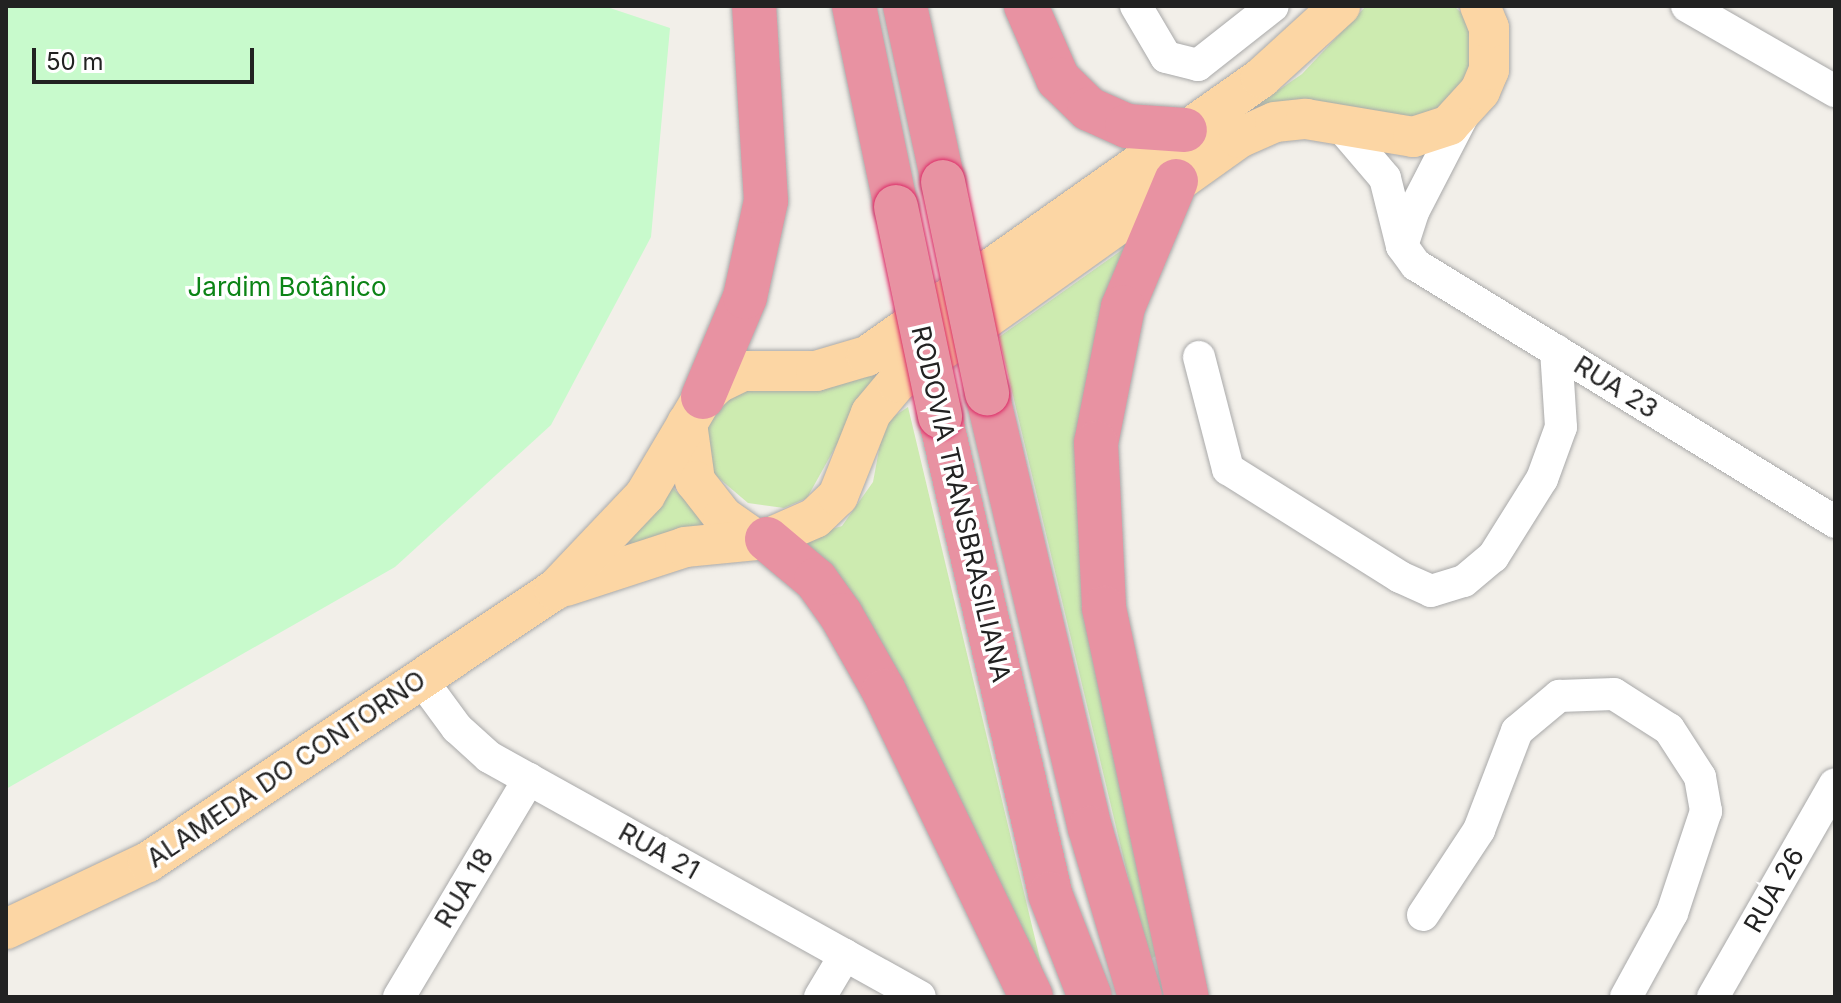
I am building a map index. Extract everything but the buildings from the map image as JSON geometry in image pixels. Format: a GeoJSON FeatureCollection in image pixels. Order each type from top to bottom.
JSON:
{"type":"FeatureCollection","features":[{"type":"Feature","properties":{"kind":"highway"},"geometry":{"type":"LineString","coordinates":[[695,410],[745,297],[766,201],[754,6]]}},
{"type":"Feature","properties":{"kind":"highway","name":"RODOVIA TRANSBRASILIANA"},"geometry":{"type":"LineString","coordinates":[[854,6],[940,416],[1050,894],[1090,997]]}},
{"type":"Feature","properties":{"kind":"highway","name":"RODOVIA TRANSBRASILIANA"},"geometry":{"type":"LineString","coordinates":[[905,6],[987,393],[1090,828],[1140,997]]}},
{"type":"Feature","properties":{"kind":"highway"},"geometry":{"type":"LineString","coordinates":[[1026,6],[1046,60],[1089,109],[1127,126],[1185,130]]}},
{"type":"Feature","properties":{"kind":"highway"},"geometry":{"type":"LineString","coordinates":[[1176,181],[1123,307],[1096,443],[1104,608],[1187,997]]}},
{"type":"Feature","properties":{"kind":"highway"},"geometry":{"type":"LineString","coordinates":[[760,539],[816,580],[841,615],[884,691],[1031,997]]}},
{"type":"Feature","properties":{"kind":"main road"},"geometry":{"type":"LineString","coordinates":[[760,539],[723,517],[695,481],[695,410],[743,371],[816,371],[867,356],[1261,78],[1340,6]]}},
{"type":"Feature","properties":{"kind":"main road"},"geometry":{"type":"LineString","coordinates":[[1464,113],[1489,70],[1492,13]]}},
{"type":"Feature","properties":{"kind":"main road","name":"ALAMEDA DO CONTORNO"},"geometry":{"type":"LineString","coordinates":[[555,590],[685,547],[760,539],[815,518],[838,496],[871,413],[897,382],[1239,138],[1275,122],[1338,123],[1413,137],[1434,133],[1464,113]]}},
{"type":"Feature","properties":{"kind":"main road","name":"ALAMEDA DO CONTORNO"},"geometry":{"type":"LineString","coordinates":[[6,929],[148,862],[555,590],[645,495],[695,410]]}},
{"type":"Feature","properties":{"kind":"street"},"geometry":{"type":"LineString","coordinates":[[1136,6],[1152,41],[1166,57],[1184,64],[1198,65],[1273,6]]}},
{"type":"Feature","properties":{"kind":"street"},"geometry":{"type":"LineString","coordinates":[[1687,6],[1835,91]]}},
{"type":"Feature","properties":{"kind":"street"},"geometry":{"type":"LineString","coordinates":[[1402,246],[1413,212],[1464,113]]}},
{"type":"Feature","properties":{"kind":"street"},"geometry":{"type":"LineString","coordinates":[[1338,123],[1385,178],[1402,246]]}},
{"type":"Feature","properties":{"kind":"street","name":"RUA 23"},"geometry":{"type":"LineString","coordinates":[[1402,246],[1443,285],[1556,350],[1835,522]]}},
{"type":"Feature","properties":{"kind":"street"},"geometry":{"type":"LineString","coordinates":[[1199,357],[1228,469],[1400,577],[1431,591],[1464,581],[1493,557],[1542,479],[1561,427],[1556,350]]}},
{"type":"Feature","properties":{"kind":"street","name":"RUA 21"},"geometry":{"type":"LineString","coordinates":[[421,679],[457,728],[489,757],[920,997]]}},
{"type":"Feature","properties":{"kind":"street"},"geometry":{"type":"LineString","coordinates":[[1423,915],[1479,830],[1517,731],[1559,696],[1614,694],[1669,729],[1700,777],[1706,811],[1672,913],[1626,997]]}},
{"type":"Feature","properties":{"kind":"street","name":"RUA 18"},"geometry":{"type":"LineString","coordinates":[[399,997],[529,779]]}},
{"type":"Feature","properties":{"kind":"street","name":"RUA 26"},"geometry":{"type":"LineString","coordinates":[[1713,997],[1835,784]]}},
{"type":"Feature","properties":{"kind":"street"},"geometry":{"type":"LineString","coordinates":[[820,997],[845,955]]}},
{"type":"Feature","properties":{"kind":"green space","name":"Jardim Botânico"},"geometry":{"type":"Polygon","coordinates":[[[6,6],[604,6],[670,28],[651,237],[551,425],[395,567],[6,789],[6,6]]]}},
{"type":"Feature","properties":{"kind":"green space"},"geometry":{"type":"Polygon","coordinates":[[[1366,6],[1454,6],[1468,19],[1474,74],[1434,122],[1277,107],[862,399],[807,498],[784,508],[748,503],[714,474],[705,458],[709,409],[727,389],[784,381],[1241,116],[1302,74],[1366,6]]]}},
{"type":"Feature","properties":{"kind":"green space"},"geometry":{"type":"Polygon","coordinates":[[[1136,240],[1090,401],[1163,951],[1148,961],[999,337],[1136,240]]]}},
{"type":"Feature","properties":{"kind":"green space"},"geometry":{"type":"Polygon","coordinates":[[[908,407],[1049,997],[794,541],[842,526],[873,482],[884,423],[908,407]]]}},
{"type":"Feature","properties":{"kind":"green space"},"geometry":{"type":"Polygon","coordinates":[[[672,487],[708,523],[616,552],[672,487]]]}}]}
